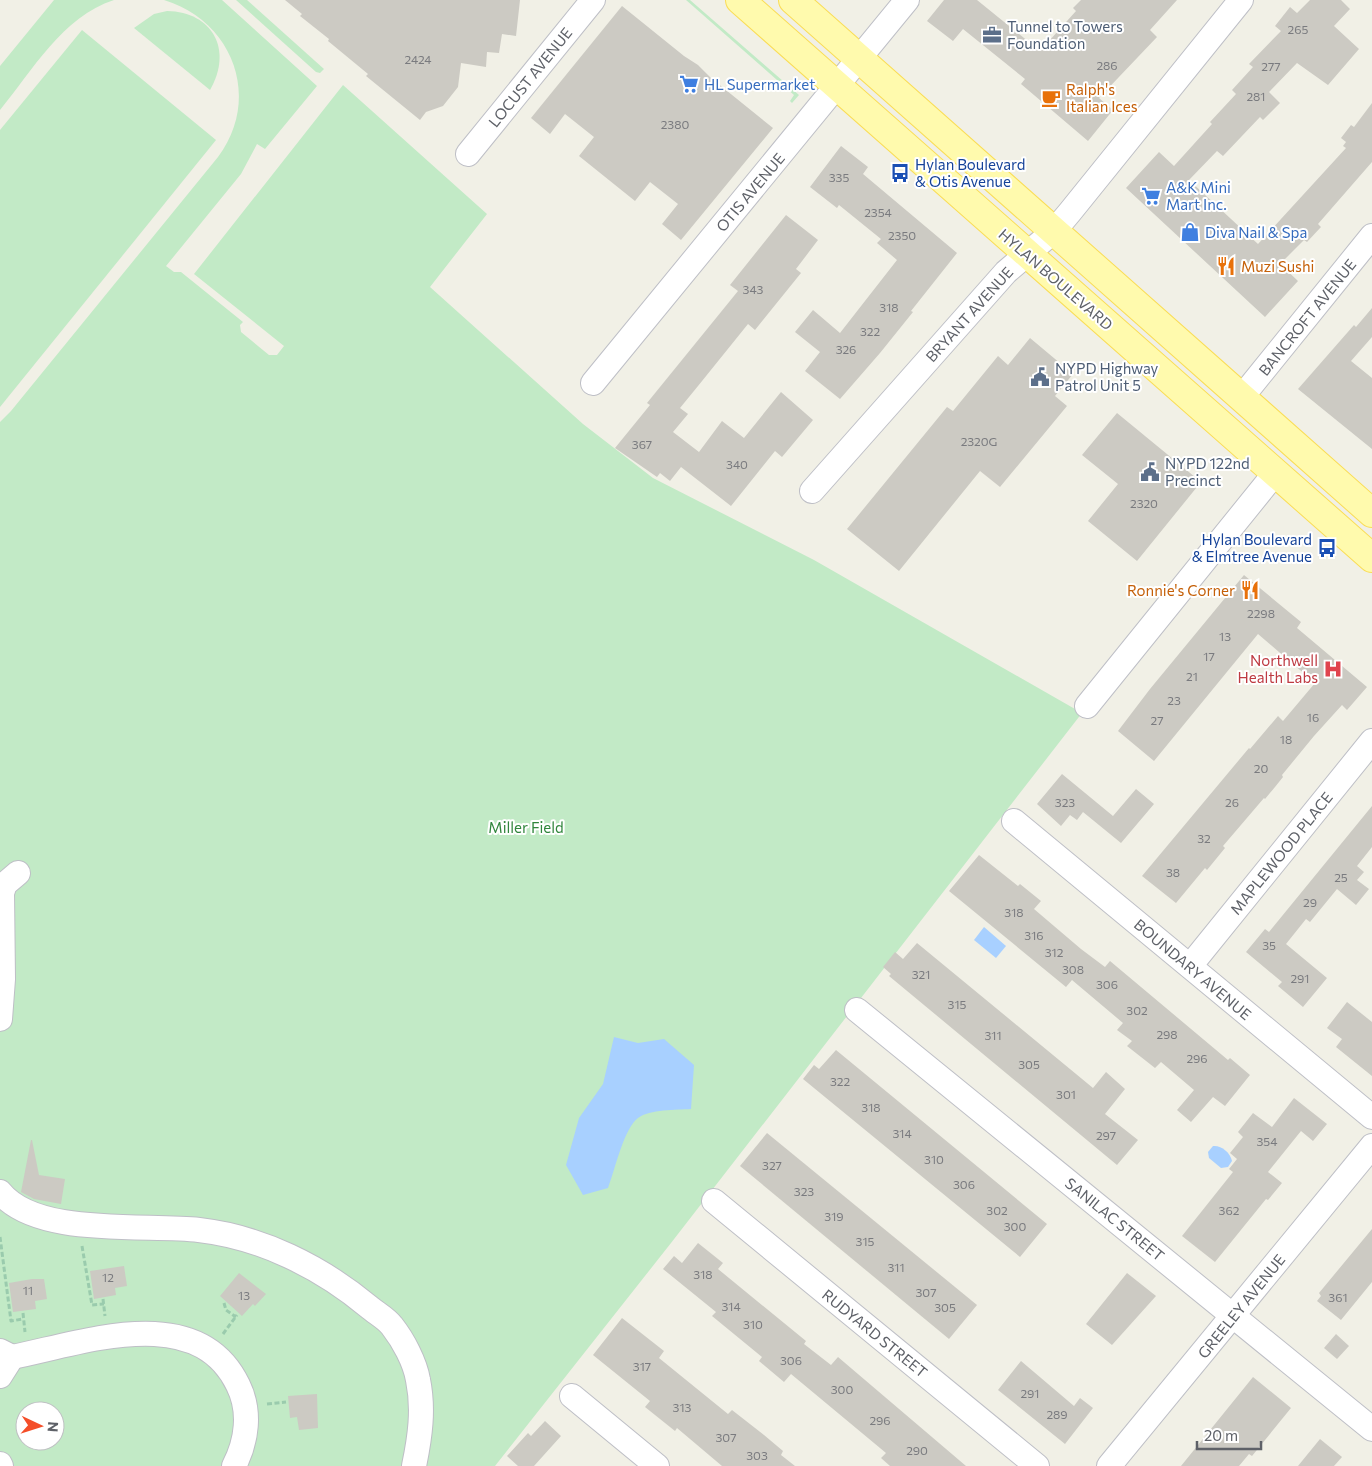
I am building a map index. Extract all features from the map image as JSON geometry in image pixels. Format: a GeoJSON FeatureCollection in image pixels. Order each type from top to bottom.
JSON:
{"type":"FeatureCollection","features":[{"type":"Feature","properties":{"kind":"main road","name":"HYLAN BOULEVARD"},"geometry":{"type":"LineString","coordinates":[[740,0],[1372,558]]}},
{"type":"Feature","properties":{"kind":"main road"},"geometry":{"type":"LineString","coordinates":[[793,0],[1372,513]]}},
{"type":"Feature","properties":{"kind":"main road"},"geometry":{"type":"LineString","coordinates":[[1141,354],[1162,327]]}},
{"type":"Feature","properties":{"kind":"street","name":"LOCUST AVENUE"},"geometry":{"type":"LineString","coordinates":[[468,154],[594,0]]}},
{"type":"Feature","properties":{"kind":"street","name":"OTIS AVENUE"},"geometry":{"type":"LineString","coordinates":[[593,383],[908,0]]}},
{"type":"Feature","properties":{"kind":"street","name":"BRYANT AVENUE"},"geometry":{"type":"LineString","coordinates":[[812,491],[1006,272],[1054,231],[1241,0]]}},
{"type":"Feature","properties":{"kind":"street","name":"BANCROFT AVENUE"},"geometry":{"type":"LineString","coordinates":[[1241,398],[1372,236]]}},
{"type":"Feature","properties":{"kind":"street"},"geometry":{"type":"LineString","coordinates":[[1087,706],[1276,472]]}},
{"type":"Feature","properties":{"kind":"street","name":"MAPLEWOOD PLACE"},"geometry":{"type":"LineString","coordinates":[[1190,966],[1372,741]]}},
{"type":"Feature","properties":{"kind":"street","name":"BOUNDARY AVENUE"},"geometry":{"type":"LineString","coordinates":[[1014,821],[1372,1117]]}},
{"type":"Feature","properties":{"kind":"street"},"geometry":{"type":"LineString","coordinates":[[0,1019],[3,979],[2,893],[5,884],[18,873]]}},
{"type":"Feature","properties":{"kind":"street","name":"SANILAC STREET"},"geometry":{"type":"LineString","coordinates":[[857,1010],[1372,1429]]}},
{"type":"Feature","properties":{"kind":"street","name":"GREELEY AVENUE"},"geometry":{"type":"LineString","coordinates":[[1109,1466],[1372,1146]]}},
{"type":"Feature","properties":{"kind":"street"},"geometry":{"type":"LineString","coordinates":[[0,1192],[14,1205],[29,1213],[55,1221],[201,1230],[254,1242],[296,1259],[348,1290],[392,1325],[408,1353],[418,1379],[422,1417],[414,1466]]}},
{"type":"Feature","properties":{"kind":"street","name":"RUDYARD STREET"},"geometry":{"type":"LineString","coordinates":[[714,1201],[1037,1466]]}},
{"type":"Feature","properties":{"kind":"street"},"geometry":{"type":"LineString","coordinates":[[4,1361],[107,1338],[136,1334],[163,1334],[182,1337],[199,1344],[219,1358],[234,1376],[242,1394],[246,1436],[234,1466]]}},
{"type":"Feature","properties":{"kind":"street"},"geometry":{"type":"LineString","coordinates":[[572,1396],[657,1466]]}},
{"type":"Feature","properties":{"kind":"path"},"geometry":{"type":"LineString","coordinates":[[0,1237],[11,1321],[24,1319]]}},
{"type":"Feature","properties":{"kind":"path"},"geometry":{"type":"LineString","coordinates":[[81,1243],[92,1305],[104,1304]]}},
{"type":"Feature","properties":{"kind":"path"},"geometry":{"type":"LineString","coordinates":[[221,1336],[237,1316],[226,1310],[224,1303]]}},
{"type":"Feature","properties":{"kind":"path"},"geometry":{"type":"LineString","coordinates":[[23,1313],[25,1337]]}},
{"type":"Feature","properties":{"kind":"path"},"geometry":{"type":"LineString","coordinates":[[264,1404],[286,1402]]}},
{"type":"Feature","properties":{"kind":"green space"},"geometry":{"type":"Polygon","coordinates":[[[54,0],[114,0],[96,8],[64,32],[50,46],[0,110],[0,66],[54,0]]]}},
{"type":"Feature","properties":{"kind":"green space","name":"Miller Field"},"geometry":{"type":"Polygon","coordinates":[[[164,0],[222,0],[317,86],[265,149],[257,144],[241,174],[166,266],[174,272],[181,272],[243,322],[240,325],[241,332],[269,355],[277,355],[284,346],[194,274],[343,85],[487,214],[430,287],[583,424],[653,478],[814,560],[1082,713],[671,1243],[495,1466],[0,1466],[0,422],[11,411],[218,157],[231,134],[238,111],[238,87],[233,64],[223,43],[208,25],[188,10],[164,0]]]}},
{"type":"Feature","properties":{"kind":"green space"},"geometry":{"type":"Polygon","coordinates":[[[236,0],[247,0],[324,69],[320,73],[316,72],[236,0]]]}},
{"type":"Feature","properties":{"kind":"green space"},"geometry":{"type":"Polygon","coordinates":[[[686,0],[690,0],[799,95],[792,103],[790,101],[794,95],[686,0]]]}},
{"type":"Feature","properties":{"kind":"green space"},"geometry":{"type":"Polygon","coordinates":[[[167,11],[183,13],[196,18],[207,26],[214,36],[219,48],[219,61],[217,75],[210,90],[134,28],[154,14],[167,11]]]}},
{"type":"Feature","properties":{"kind":"green space"},"geometry":{"type":"Polygon","coordinates":[[[82,30],[216,140],[0,407],[0,130],[82,30]]]}},
{"type":"Feature","properties":{"kind":"water"},"geometry":{"type":"Polygon","coordinates":[[[984,927],[1006,946],[996,958],[974,940],[984,927]]]}},
{"type":"Feature","properties":{"kind":"water"},"geometry":{"type":"Polygon","coordinates":[[[614,1037],[638,1043],[664,1039],[694,1065],[691,1109],[656,1111],[638,1118],[633,1123],[624,1140],[608,1188],[583,1195],[566,1165],[579,1118],[603,1084],[614,1037]]]}},
{"type":"Feature","properties":{"kind":"water"},"geometry":{"type":"Polygon","coordinates":[[[1213,1146],[1222,1148],[1227,1152],[1232,1161],[1228,1167],[1221,1168],[1209,1158],[1208,1152],[1213,1146]]]}},
{"type":"Feature","properties":{"kind":"building"},"geometry":{"type":"Polygon","coordinates":[[[285,0],[520,0],[516,36],[502,34],[499,53],[487,52],[486,67],[461,63],[458,87],[443,106],[426,112],[420,120],[366,76],[368,74],[328,41],[329,39],[300,16],[302,14],[285,0]]]}},
{"type":"Feature","properties":{"kind":"building"},"geometry":{"type":"Polygon","coordinates":[[[944,0],[977,0],[1040,51],[1076,11],[1073,8],[1081,0],[1177,0],[1150,30],[1157,37],[1099,98],[1113,110],[1088,141],[1021,84],[1025,79],[963,29],[953,41],[927,21],[944,0]]]}},
{"type":"Feature","properties":{"kind":"building"},"geometry":{"type":"Polygon","coordinates":[[[1310,0],[1341,0],[1350,9],[1334,26],[1359,49],[1328,85],[1297,63],[1269,92],[1280,103],[1263,120],[1260,117],[1223,156],[1217,151],[1189,180],[1258,244],[1346,148],[1343,146],[1346,142],[1341,138],[1351,125],[1354,127],[1372,103],[1372,162],[1318,224],[1321,227],[1307,242],[1304,240],[1280,264],[1298,281],[1265,317],[1126,188],[1159,152],[1174,166],[1236,94],[1232,90],[1253,67],[1249,64],[1281,31],[1275,26],[1290,7],[1297,13],[1310,0]]]}},
{"type":"Feature","properties":{"kind":"building"},"geometry":{"type":"Polygon","coordinates":[[[622,6],[698,65],[711,78],[773,128],[681,240],[662,224],[678,204],[650,182],[635,201],[579,156],[594,137],[565,114],[550,134],[531,118],[622,6]]]}},
{"type":"Feature","properties":{"kind":"building"},"geometry":{"type":"Polygon","coordinates":[[[841,146],[868,167],[863,174],[957,253],[911,311],[913,312],[840,399],[805,371],[820,352],[795,332],[813,310],[840,333],[897,260],[877,243],[881,239],[839,205],[837,208],[810,187],[841,146]]]}},
{"type":"Feature","properties":{"kind":"building"},"geometry":{"type":"Polygon","coordinates":[[[786,215],[818,240],[796,269],[801,273],[755,330],[748,324],[680,408],[688,414],[673,432],[699,452],[722,421],[744,438],[781,392],[813,420],[782,457],[775,451],[731,506],[681,467],[670,481],[660,473],[657,477],[615,448],[650,405],[647,403],[738,291],[730,285],[786,215]]]}},
{"type":"Feature","properties":{"kind":"building"},"geometry":{"type":"Polygon","coordinates":[[[1372,308],[1372,337],[1351,361],[1372,378],[1372,449],[1298,389],[1354,325],[1356,327],[1372,308]]]}},
{"type":"Feature","properties":{"kind":"building"},"geometry":{"type":"Polygon","coordinates":[[[1030,338],[1073,374],[1055,396],[1067,406],[1000,487],[980,471],[899,571],[847,529],[947,407],[953,411],[998,356],[1008,365],[1030,338]]]}},
{"type":"Feature","properties":{"kind":"building"},"geometry":{"type":"Polygon","coordinates":[[[1117,413],[1201,482],[1137,561],[1088,521],[1118,484],[1082,455],[1117,413]]]}},
{"type":"Feature","properties":{"kind":"building"},"geometry":{"type":"Polygon","coordinates":[[[1244,575],[1301,622],[1297,628],[1367,687],[1347,710],[1342,705],[1314,736],[1282,775],[1283,777],[1275,787],[1223,846],[1225,848],[1207,870],[1205,868],[1176,903],[1142,876],[1249,748],[1278,716],[1283,721],[1315,683],[1258,634],[1154,761],[1118,731],[1244,575]]]}},
{"type":"Feature","properties":{"kind":"building"},"geometry":{"type":"Polygon","coordinates":[[[1062,774],[1113,816],[1136,789],[1154,804],[1121,843],[1083,812],[1077,820],[1070,815],[1061,826],[1037,804],[1062,774]]]}},
{"type":"Feature","properties":{"kind":"building"},"geometry":{"type":"Polygon","coordinates":[[[1372,806],[1372,847],[1357,866],[1364,872],[1357,880],[1369,889],[1356,905],[1337,889],[1310,922],[1306,919],[1286,944],[1327,978],[1303,1007],[1278,986],[1282,982],[1246,952],[1265,929],[1269,932],[1372,806]]]}},
{"type":"Feature","properties":{"kind":"building"},"geometry":{"type":"Polygon","coordinates":[[[979,855],[1018,886],[1020,884],[1041,901],[1034,909],[1081,949],[1105,967],[1110,961],[1228,1060],[1230,1058],[1250,1075],[1225,1106],[1213,1097],[1191,1122],[1177,1110],[1194,1090],[1161,1062],[1155,1068],[1127,1046],[1132,1041],[1117,1030],[1123,1023],[1072,980],[1066,987],[949,891],[979,855]]]}},
{"type":"Feature","properties":{"kind":"building"},"geometry":{"type":"Polygon","coordinates":[[[917,943],[1093,1088],[1106,1072],[1125,1089],[1105,1114],[1138,1140],[1117,1165],[889,976],[891,974],[883,967],[895,952],[903,959],[917,943]]]}},
{"type":"Feature","properties":{"kind":"building"},"geometry":{"type":"Polygon","coordinates":[[[1347,1002],[1372,1022],[1372,1076],[1336,1047],[1342,1039],[1327,1028],[1347,1002]]]}},
{"type":"Feature","properties":{"kind":"building"},"geometry":{"type":"Polygon","coordinates":[[[836,1050],[1047,1224],[1020,1257],[803,1079],[814,1065],[819,1069],[836,1050]]]}},
{"type":"Feature","properties":{"kind":"building"},"geometry":{"type":"Polygon","coordinates":[[[1294,1098],[1327,1124],[1313,1141],[1301,1131],[1268,1172],[1282,1183],[1268,1200],[1266,1199],[1215,1262],[1182,1236],[1233,1172],[1229,1169],[1237,1159],[1230,1153],[1243,1137],[1238,1132],[1253,1113],[1272,1127],[1294,1098]]]}},
{"type":"Feature","properties":{"kind":"building"},"geometry":{"type":"Polygon","coordinates":[[[767,1133],[977,1305],[949,1339],[740,1166],[767,1133]]]}},
{"type":"Feature","properties":{"kind":"building"},"geometry":{"type":"Polygon","coordinates":[[[31,1140],[39,1175],[65,1179],[61,1204],[34,1199],[21,1192],[31,1140]]]}},
{"type":"Feature","properties":{"kind":"building"},"geometry":{"type":"Polygon","coordinates":[[[1372,1229],[1372,1282],[1341,1320],[1317,1301],[1321,1296],[1319,1293],[1372,1229]]]}},
{"type":"Feature","properties":{"kind":"building"},"geometry":{"type":"Polygon","coordinates":[[[698,1243],[723,1263],[718,1269],[806,1341],[804,1344],[831,1365],[838,1357],[966,1466],[890,1466],[881,1458],[886,1453],[791,1374],[784,1382],[759,1361],[762,1357],[712,1316],[716,1312],[663,1269],[674,1256],[682,1263],[698,1243]]]}},
{"type":"Feature","properties":{"kind":"building"},"geometry":{"type":"Polygon","coordinates":[[[124,1266],[127,1286],[115,1288],[116,1295],[94,1299],[90,1271],[124,1266]]]}},
{"type":"Feature","properties":{"kind":"building"},"geometry":{"type":"Polygon","coordinates":[[[239,1273],[266,1294],[242,1316],[220,1296],[239,1273]]]}},
{"type":"Feature","properties":{"kind":"building"},"geometry":{"type":"Polygon","coordinates":[[[1127,1273],[1156,1296],[1112,1345],[1086,1324],[1127,1273]]]}},
{"type":"Feature","properties":{"kind":"building"},"geometry":{"type":"Polygon","coordinates":[[[44,1279],[47,1299],[35,1301],[36,1309],[13,1312],[9,1283],[44,1279]]]}},
{"type":"Feature","properties":{"kind":"building"},"geometry":{"type":"Polygon","coordinates":[[[622,1318],[664,1351],[659,1358],[728,1414],[732,1410],[764,1435],[783,1451],[781,1455],[795,1466],[722,1466],[677,1428],[675,1431],[645,1407],[650,1401],[593,1355],[622,1318]]]}},
{"type":"Feature","properties":{"kind":"building"},"geometry":{"type":"Polygon","coordinates":[[[1336,1334],[1349,1346],[1337,1359],[1324,1348],[1336,1334]]]}},
{"type":"Feature","properties":{"kind":"building"},"geometry":{"type":"Polygon","coordinates":[[[1021,1361],[1074,1406],[1080,1398],[1093,1408],[1065,1444],[998,1390],[1021,1361]]]}},
{"type":"Feature","properties":{"kind":"building"},"geometry":{"type":"Polygon","coordinates":[[[1253,1377],[1291,1408],[1252,1456],[1249,1454],[1239,1466],[1181,1466],[1253,1377]]]}},
{"type":"Feature","properties":{"kind":"building"},"geometry":{"type":"Polygon","coordinates":[[[317,1394],[318,1428],[299,1430],[297,1417],[290,1418],[288,1396],[317,1394]]]}},
{"type":"Feature","properties":{"kind":"building"},"geometry":{"type":"Polygon","coordinates":[[[545,1421],[561,1436],[534,1466],[518,1466],[507,1456],[528,1433],[531,1436],[545,1421]]]}},
{"type":"Feature","properties":{"kind":"building"},"geometry":{"type":"Polygon","coordinates":[[[1320,1439],[1342,1457],[1334,1466],[1298,1466],[1320,1439]]]}},
{"type":"Feature","properties":{"kind":"place","name":"Tunnel to Towers Foundation"},"geometry":{"type":"Point","coordinates":[992,35]}},
{"type":"Feature","properties":{"kind":"place","name":"HL Supermarket"},"geometry":{"type":"Point","coordinates":[689,84]}},
{"type":"Feature","properties":{"kind":"place","name":"Ralph's Italian Ices"},"geometry":{"type":"Point","coordinates":[1051,98]}},
{"type":"Feature","properties":{"kind":"place","name":"Hylan Boulevard & Otis Avenue"},"geometry":{"type":"Point","coordinates":[900,173]}},
{"type":"Feature","properties":{"kind":"place","name":"A&K Mini Mart Inc."},"geometry":{"type":"Point","coordinates":[1151,196]}},
{"type":"Feature","properties":{"kind":"place","name":"Diva Nail & Spa"},"geometry":{"type":"Point","coordinates":[1190,232]}},
{"type":"Feature","properties":{"kind":"place","name":"Muzi Sushi"},"geometry":{"type":"Point","coordinates":[1226,266]}},
{"type":"Feature","properties":{"kind":"place","name":"NYPD Highway Patrol Unit 5"},"geometry":{"type":"Point","coordinates":[1040,377]}},
{"type":"Feature","properties":{"kind":"place","name":"NYPD 122nd Precinct"},"geometry":{"type":"Point","coordinates":[1150,472]}},
{"type":"Feature","properties":{"kind":"place","name":"Hylan Boulevard & Elmtree Avenue"},"geometry":{"type":"Point","coordinates":[1327,548]}},
{"type":"Feature","properties":{"kind":"place","name":"Ronnie's Corner"},"geometry":{"type":"Point","coordinates":[1250,590]}},
{"type":"Feature","properties":{"kind":"place","name":"Northwell Health Labs"},"geometry":{"type":"Point","coordinates":[1333,669]}}]}
